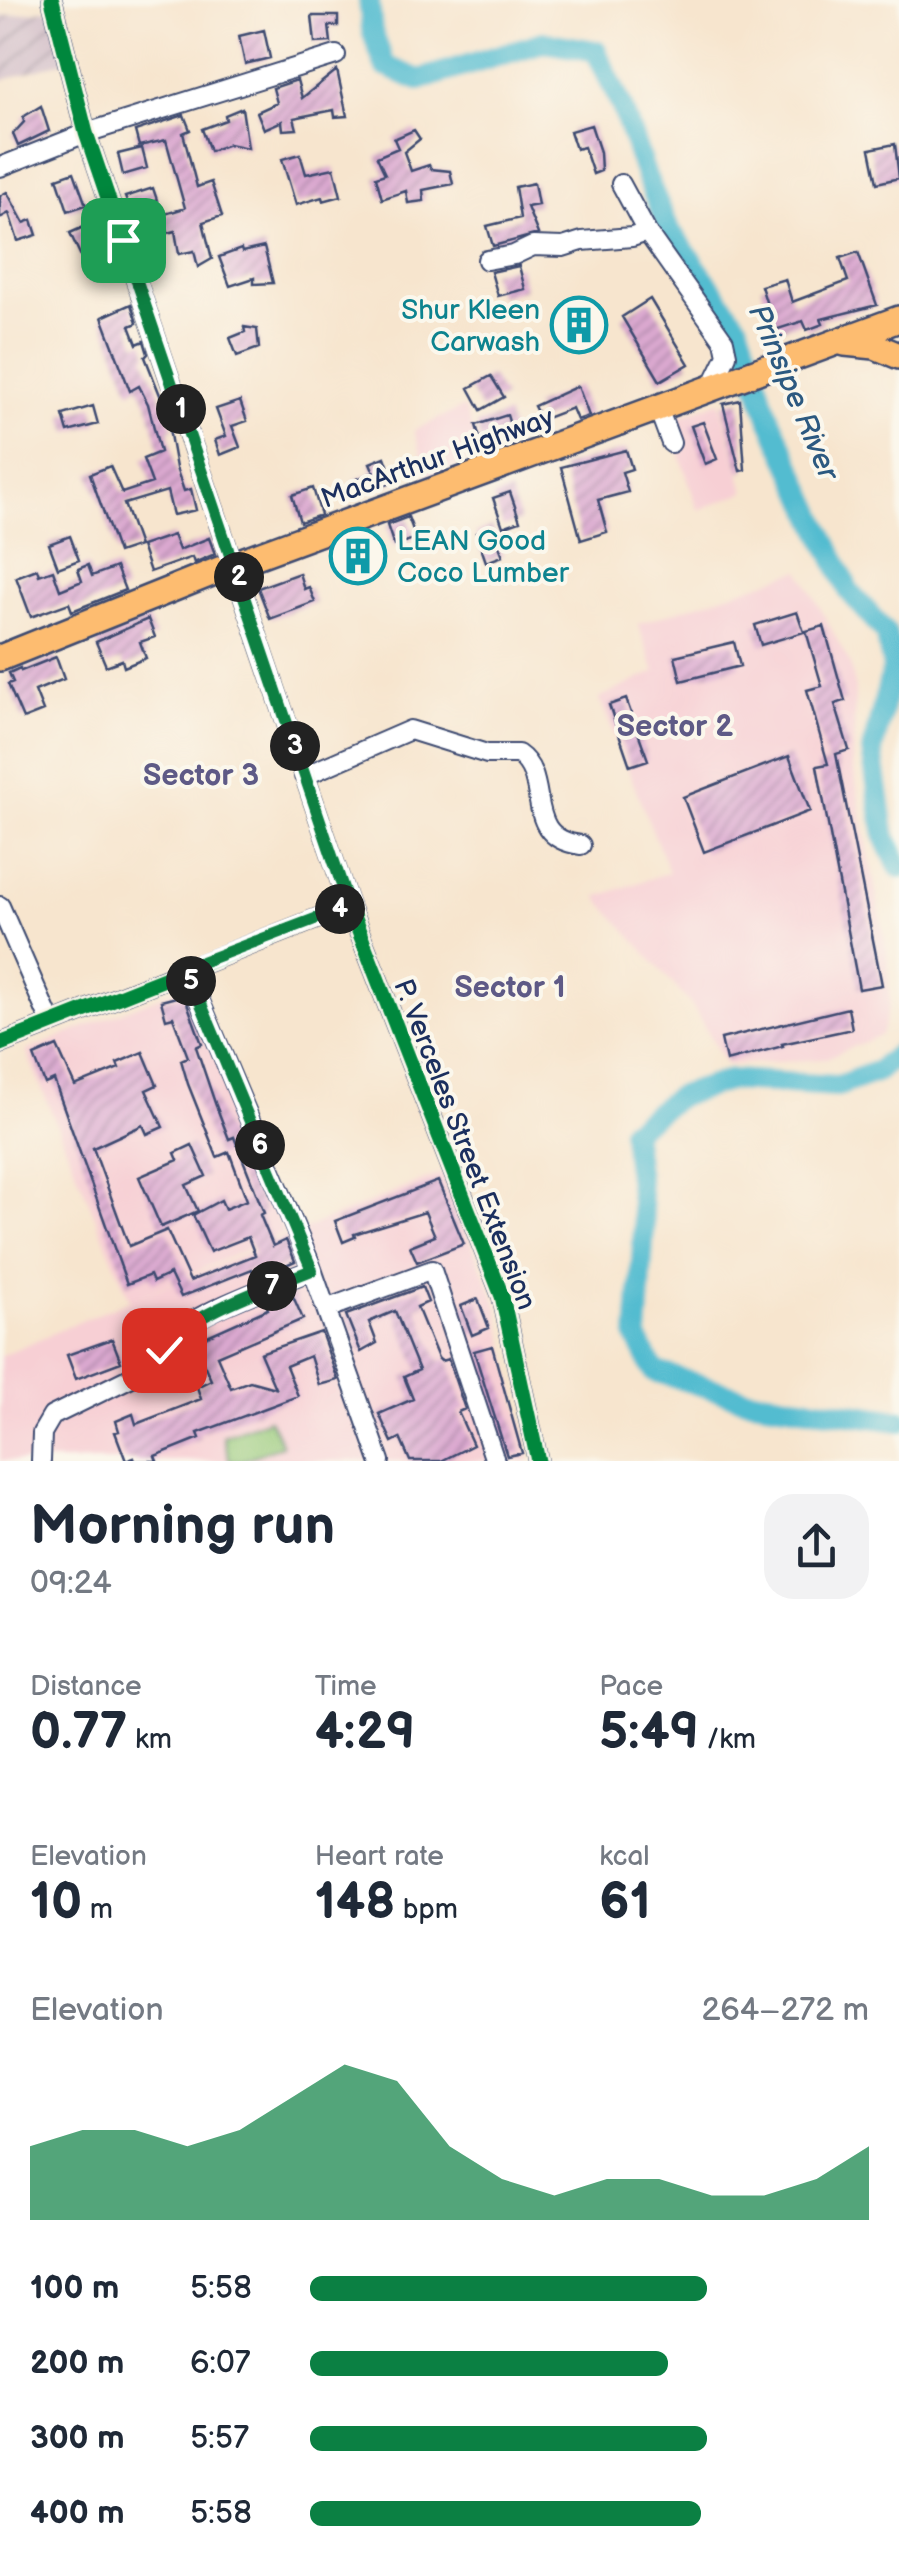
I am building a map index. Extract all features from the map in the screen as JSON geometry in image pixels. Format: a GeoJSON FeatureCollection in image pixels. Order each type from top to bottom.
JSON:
{"type":"FeatureCollection","features":[{"type":"Feature","properties":{"kind":"highway","name":"MacArthur Highway"},"geometry":{"type":"LineString","coordinates":[[0,658],[234,564],[899,320]]}},
{"type":"Feature","properties":{"kind":"highway"},"geometry":{"type":"LineString","coordinates":[[830,344],[855,342],[899,356]]}},
{"type":"Feature","properties":{"kind":"street","name":"P. Verceles Street Extension"},"geometry":{"type":"LineString","coordinates":[[52,0],[86,132],[349,906],[502,1296],[538,1461]]}},
{"type":"Feature","properties":{"kind":"street"},"geometry":{"type":"LineString","coordinates":[[0,166],[86,132],[336,55]]}},
{"type":"Feature","properties":{"kind":"street"},"geometry":{"type":"LineString","coordinates":[[621,184],[647,232],[724,341],[727,355],[720,385]]}},
{"type":"Feature","properties":{"kind":"street"},"geometry":{"type":"LineString","coordinates":[[488,260],[533,246],[563,248],[582,241],[647,232]]}},
{"type":"Feature","properties":{"kind":"street"},"geometry":{"type":"LineString","coordinates":[[658,408],[671,443]]}},
{"type":"Feature","properties":{"kind":"street"},"geometry":{"type":"LineString","coordinates":[[304,776],[410,730],[487,754],[518,754],[532,771],[546,828],[567,844],[580,845]]}},
{"type":"Feature","properties":{"kind":"street"},"geometry":{"type":"LineString","coordinates":[[0,906],[51,1024]]}},
{"type":"Feature","properties":{"kind":"street"},"geometry":{"type":"LineString","coordinates":[[0,1044],[349,906]]}},
{"type":"Feature","properties":{"kind":"street"},"geometry":{"type":"LineString","coordinates":[[186,968],[311,1266],[380,1461]]}},
{"type":"Feature","properties":{"kind":"street"},"geometry":{"type":"LineString","coordinates":[[40,1461],[42,1433],[52,1416],[158,1364],[169,1338],[182,1328],[311,1266]]}},
{"type":"Feature","properties":{"kind":"street"},"geometry":{"type":"LineString","coordinates":[[326,1308],[432,1270],[495,1461]]}},
{"type":"Feature","properties":{"kind":"shaded area"},"geometry":{"type":"Polygon","coordinates":[[[50,9],[67,60],[0,81],[0,17],[50,9]]]}},
{"type":"Feature","properties":{"kind":"shaded area"},"geometry":{"type":"Polygon","coordinates":[[[720,401],[745,492],[698,510],[669,421],[720,401]]]}},
{"type":"Feature","properties":{"kind":"shaded area"},"geometry":{"type":"Polygon","coordinates":[[[464,407],[482,455],[428,479],[414,430],[464,407]]]}},
{"type":"Feature","properties":{"kind":"shaded area"},"geometry":{"type":"Polygon","coordinates":[[[800,570],[850,664],[855,689],[853,766],[887,951],[890,1003],[881,1035],[824,1059],[726,1065],[693,1007],[597,897],[669,872],[599,698],[655,672],[638,624],[800,570]]]}},
{"type":"Feature","properties":{"kind":"shaded area"},"geometry":{"type":"Polygon","coordinates":[[[188,985],[284,1233],[131,1300],[442,1173],[496,1301],[530,1461],[0,1461],[0,1356],[130,1300],[26,1051],[188,985]]]}},
{"type":"Feature","properties":{"kind":"green space"},"geometry":{"type":"Polygon","coordinates":[[[269,1419],[282,1445],[241,1461],[230,1461],[223,1436],[269,1419]]]}},
{"type":"Feature","properties":{"kind":"building"},"geometry":{"type":"Polygon","coordinates":[[[312,16],[338,16],[338,26],[329,26],[331,42],[315,43],[312,16]]]}},
{"type":"Feature","properties":{"kind":"building"},"geometry":{"type":"Polygon","coordinates":[[[264,30],[270,58],[245,64],[239,36],[264,30]]]}},
{"type":"Feature","properties":{"kind":"building"},"geometry":{"type":"Polygon","coordinates":[[[337,70],[347,116],[335,117],[334,110],[294,118],[297,129],[283,130],[282,121],[264,129],[257,112],[277,103],[273,88],[297,80],[302,98],[337,70]]]}},
{"type":"Feature","properties":{"kind":"building"},"geometry":{"type":"Polygon","coordinates":[[[41,106],[49,131],[18,146],[13,134],[24,122],[23,117],[41,106]]]}},
{"type":"Feature","properties":{"kind":"building"},"geometry":{"type":"Polygon","coordinates":[[[242,108],[248,148],[229,144],[210,151],[202,129],[226,120],[225,115],[242,108]]]}},
{"type":"Feature","properties":{"kind":"building"},"geometry":{"type":"Polygon","coordinates":[[[184,115],[190,130],[183,133],[197,187],[211,182],[222,216],[203,222],[212,259],[198,267],[194,251],[179,254],[175,231],[168,233],[167,229],[142,240],[125,197],[153,188],[162,215],[185,208],[166,140],[139,146],[135,131],[184,115]]]}},
{"type":"Feature","properties":{"kind":"building"},"geometry":{"type":"Polygon","coordinates":[[[591,125],[600,152],[601,171],[593,174],[584,147],[576,149],[570,131],[591,125]]]}},
{"type":"Feature","properties":{"kind":"building"},"geometry":{"type":"Polygon","coordinates":[[[414,130],[420,139],[404,152],[411,171],[429,165],[431,169],[450,171],[453,184],[423,190],[424,201],[408,203],[406,191],[382,199],[376,177],[385,174],[377,157],[398,148],[394,139],[414,130]]]}},
{"type":"Feature","properties":{"kind":"building"},"geometry":{"type":"Polygon","coordinates":[[[895,144],[899,178],[877,183],[870,149],[895,144]]]}},
{"type":"Feature","properties":{"kind":"building"},"geometry":{"type":"Polygon","coordinates":[[[142,148],[147,168],[123,175],[118,154],[142,148]]]}},
{"type":"Feature","properties":{"kind":"building"},"geometry":{"type":"Polygon","coordinates":[[[300,154],[306,174],[334,168],[341,196],[296,205],[282,159],[300,154]]]}},
{"type":"Feature","properties":{"kind":"building"},"geometry":{"type":"Polygon","coordinates":[[[74,172],[86,205],[68,211],[57,178],[74,172]]]}},
{"type":"Feature","properties":{"kind":"building"},"geometry":{"type":"Polygon","coordinates":[[[534,183],[538,205],[527,207],[538,234],[493,246],[487,226],[520,218],[515,187],[534,183]]]}},
{"type":"Feature","properties":{"kind":"building"},"geometry":{"type":"Polygon","coordinates":[[[7,192],[24,223],[32,220],[37,235],[18,241],[9,213],[0,218],[0,196],[7,192]]]}},
{"type":"Feature","properties":{"kind":"building"},"geometry":{"type":"Polygon","coordinates":[[[102,219],[119,270],[93,282],[70,233],[102,219]]]}},
{"type":"Feature","properties":{"kind":"building"},"geometry":{"type":"Polygon","coordinates":[[[264,247],[273,283],[254,284],[254,278],[230,286],[219,257],[241,249],[242,252],[264,247]]]}},
{"type":"Feature","properties":{"kind":"building"},"geometry":{"type":"Polygon","coordinates":[[[858,252],[877,305],[821,319],[823,324],[807,330],[803,321],[775,330],[761,286],[785,279],[792,302],[848,281],[840,258],[858,252]]]}},
{"type":"Feature","properties":{"kind":"building"},"geometry":{"type":"Polygon","coordinates":[[[519,266],[525,289],[498,296],[491,272],[519,266]]]}},
{"type":"Feature","properties":{"kind":"building"},"geometry":{"type":"Polygon","coordinates":[[[650,299],[689,364],[660,381],[622,317],[650,299]]]}},
{"type":"Feature","properties":{"kind":"building"},"geometry":{"type":"Polygon","coordinates":[[[131,304],[137,323],[130,326],[137,344],[144,341],[148,354],[145,357],[173,428],[169,429],[176,468],[184,491],[191,489],[196,510],[173,515],[167,491],[124,504],[139,546],[118,553],[90,474],[110,466],[122,493],[152,483],[143,459],[160,452],[148,404],[139,386],[130,391],[102,317],[131,304]]]}},
{"type":"Feature","properties":{"kind":"building","name":"Shur Kleen Carwash"},"geometry":{"type":"Polygon","coordinates":[[[595,308],[601,322],[580,328],[570,343],[565,329],[575,315],[595,308]]]}},
{"type":"Feature","properties":{"kind":"building"},"geometry":{"type":"Polygon","coordinates":[[[244,327],[257,329],[259,348],[237,356],[230,338],[245,332],[244,327]]]}},
{"type":"Feature","properties":{"kind":"building"},"geometry":{"type":"Polygon","coordinates":[[[491,376],[504,397],[481,410],[469,388],[491,376]]]}},
{"type":"Feature","properties":{"kind":"building"},"geometry":{"type":"Polygon","coordinates":[[[578,386],[589,416],[577,420],[572,408],[541,420],[534,406],[578,386]]]}},
{"type":"Feature","properties":{"kind":"building"},"geometry":{"type":"Polygon","coordinates":[[[740,400],[745,470],[740,471],[723,404],[740,400]]]}},
{"type":"Feature","properties":{"kind":"building"},"geometry":{"type":"Polygon","coordinates":[[[240,401],[247,421],[232,426],[240,447],[220,455],[215,440],[226,436],[216,409],[240,401]]]}},
{"type":"Feature","properties":{"kind":"building"},"geometry":{"type":"Polygon","coordinates":[[[93,406],[98,424],[68,432],[63,415],[93,406]]]}},
{"type":"Feature","properties":{"kind":"building"},"geometry":{"type":"Polygon","coordinates":[[[507,415],[515,442],[484,452],[476,425],[507,415]]]}},
{"type":"Feature","properties":{"kind":"building"},"geometry":{"type":"Polygon","coordinates":[[[703,422],[717,459],[705,464],[691,426],[703,422]]]}},
{"type":"Feature","properties":{"kind":"building"},"geometry":{"type":"Polygon","coordinates":[[[626,450],[632,469],[622,472],[628,492],[598,500],[607,532],[581,540],[561,467],[626,450]]]}},
{"type":"Feature","properties":{"kind":"building"},"geometry":{"type":"Polygon","coordinates":[[[385,457],[394,482],[359,495],[353,481],[374,472],[370,463],[385,457]]]}},
{"type":"Feature","properties":{"kind":"building"},"geometry":{"type":"Polygon","coordinates":[[[313,488],[321,515],[300,522],[292,495],[313,488]]]}},
{"type":"Feature","properties":{"kind":"building"},"geometry":{"type":"Polygon","coordinates":[[[510,492],[520,521],[503,527],[493,498],[510,492]]]}},
{"type":"Feature","properties":{"kind":"building"},"geometry":{"type":"Polygon","coordinates":[[[408,517],[416,538],[394,546],[387,525],[408,517]]]}},
{"type":"Feature","properties":{"kind":"building"},"geometry":{"type":"Polygon","coordinates":[[[492,527],[503,556],[486,562],[476,533],[492,527]]]}},
{"type":"Feature","properties":{"kind":"building"},"geometry":{"type":"Polygon","coordinates":[[[173,535],[179,550],[209,538],[215,554],[194,563],[192,557],[150,572],[141,546],[173,535]]]}},
{"type":"Feature","properties":{"kind":"building"},"geometry":{"type":"Polygon","coordinates":[[[70,536],[79,560],[58,568],[49,544],[70,536]]]}},
{"type":"Feature","properties":{"kind":"building","name":"LEAN Good Coco Lumber"},"geometry":{"type":"Polygon","coordinates":[[[366,540],[376,560],[350,573],[340,552],[366,540]]]}},
{"type":"Feature","properties":{"kind":"building"},"geometry":{"type":"Polygon","coordinates":[[[88,565],[92,576],[116,567],[125,590],[72,611],[69,603],[31,617],[16,577],[37,569],[39,575],[53,570],[60,590],[82,581],[78,569],[88,565]]]}},
{"type":"Feature","properties":{"kind":"building"},"geometry":{"type":"Polygon","coordinates":[[[299,573],[304,589],[309,587],[315,602],[270,619],[258,588],[299,573]]]}},
{"type":"Feature","properties":{"kind":"building"},"geometry":{"type":"Polygon","coordinates":[[[797,612],[804,632],[761,645],[755,625],[797,612]]]}},
{"type":"Feature","properties":{"kind":"building"},"geometry":{"type":"Polygon","coordinates":[[[148,619],[155,637],[140,642],[146,658],[124,667],[122,660],[106,666],[96,642],[148,619]]]}},
{"type":"Feature","properties":{"kind":"building"},"geometry":{"type":"Polygon","coordinates":[[[824,626],[845,701],[835,704],[849,750],[836,754],[882,985],[859,989],[817,766],[828,764],[807,690],[822,686],[806,631],[824,626]]]}},
{"type":"Feature","properties":{"kind":"building"},"geometry":{"type":"Polygon","coordinates":[[[734,642],[740,666],[681,681],[675,656],[734,642]]]}},
{"type":"Feature","properties":{"kind":"building"},"geometry":{"type":"Polygon","coordinates":[[[56,657],[64,679],[35,691],[43,711],[23,719],[8,684],[13,682],[9,673],[56,657]]]}},
{"type":"Feature","properties":{"kind":"building"},"geometry":{"type":"Polygon","coordinates":[[[626,699],[648,760],[630,766],[609,705],[626,699]]]}},
{"type":"Feature","properties":{"kind":"building"},"geometry":{"type":"Polygon","coordinates":[[[789,756],[810,811],[704,852],[683,797],[789,756]]]}},
{"type":"Feature","properties":{"kind":"building"},"geometry":{"type":"Polygon","coordinates":[[[184,995],[202,1044],[196,1047],[215,1103],[229,1139],[234,1137],[264,1213],[260,1215],[273,1246],[286,1240],[295,1261],[256,1278],[252,1269],[181,1297],[170,1274],[153,1282],[150,1275],[127,1284],[54,1080],[45,1084],[34,1056],[57,1046],[75,1086],[119,1068],[117,1063],[143,1052],[157,1085],[146,1090],[163,1127],[147,1134],[143,1125],[93,1148],[129,1246],[167,1230],[190,1281],[255,1255],[248,1237],[210,1252],[193,1215],[221,1200],[225,1209],[247,1200],[229,1152],[217,1157],[181,1060],[188,1057],[173,1017],[166,1019],[161,1001],[184,995]]]}},
{"type":"Feature","properties":{"kind":"building"},"geometry":{"type":"Polygon","coordinates":[[[848,1008],[852,1029],[726,1061],[721,1039],[848,1008]]]}},
{"type":"Feature","properties":{"kind":"building"},"geometry":{"type":"Polygon","coordinates":[[[192,1145],[206,1176],[186,1185],[198,1211],[161,1227],[139,1177],[178,1160],[175,1153],[192,1145]]]}},
{"type":"Feature","properties":{"kind":"building"},"geometry":{"type":"Polygon","coordinates":[[[438,1181],[464,1244],[417,1262],[410,1246],[435,1236],[425,1212],[354,1234],[355,1237],[343,1242],[335,1221],[438,1181]]]}},
{"type":"Feature","properties":{"kind":"building"},"geometry":{"type":"Polygon","coordinates":[[[422,1287],[428,1302],[417,1307],[438,1358],[448,1359],[465,1409],[458,1412],[473,1445],[441,1461],[410,1461],[400,1438],[392,1442],[379,1414],[413,1399],[404,1377],[419,1370],[395,1311],[369,1322],[377,1343],[361,1352],[346,1315],[422,1287]]]}},
{"type":"Feature","properties":{"kind":"building"},"geometry":{"type":"Polygon","coordinates":[[[292,1294],[303,1319],[217,1356],[231,1388],[250,1381],[275,1388],[260,1353],[321,1332],[338,1380],[319,1385],[310,1356],[286,1366],[298,1396],[198,1433],[200,1438],[155,1456],[157,1461],[126,1461],[115,1432],[119,1431],[116,1421],[133,1414],[136,1424],[201,1399],[197,1387],[211,1380],[194,1342],[292,1294]]]}},
{"type":"Feature","properties":{"kind":"building"},"geometry":{"type":"Polygon","coordinates":[[[478,1299],[489,1328],[472,1335],[461,1306],[478,1299]]]}},
{"type":"Feature","properties":{"kind":"building"},"geometry":{"type":"Polygon","coordinates":[[[112,1339],[121,1362],[76,1379],[67,1355],[112,1339]]]}},
{"type":"Feature","properties":{"kind":"building"},"geometry":{"type":"Polygon","coordinates":[[[492,1346],[522,1453],[507,1456],[474,1351],[492,1346]]]}},
{"type":"Feature","properties":{"kind":"waterway","name":"Prinsipe River"},"geometry":{"type":"LineString","coordinates":[[369,0],[372,31],[385,66],[419,80],[543,42],[596,51],[669,229],[739,327],[769,417],[849,591],[886,633],[893,667],[872,751],[885,837],[899,867]]}},
{"type":"Feature","properties":{"kind":"waterway","name":"Prinsipe River"},"geometry":{"type":"LineString","coordinates":[[899,1053],[878,1071],[838,1086],[731,1080],[679,1096],[632,1130],[644,1226],[637,1338],[654,1371],[746,1399],[899,1421]]}},
{"type":"Feature","properties":{"kind":"cycle path"},"geometry":{"type":"LineString","coordinates":[[52,0],[86,133],[349,906],[502,1296],[538,1461]]}},
{"type":"Feature","properties":{"kind":"cycle path"},"geometry":{"type":"LineString","coordinates":[[0,1044],[349,906]]}},
{"type":"Feature","properties":{"kind":"place","name":"Shur Kleen Carwash"},"geometry":{"type":"Point","coordinates":[579,325]}},
{"type":"Feature","properties":{"kind":"place","name":"LEAN Good Coco Lumber"},"geometry":{"type":"Point","coordinates":[358,556]}},
{"type":"Feature","properties":{"kind":"district","name":"Sector 2"},"geometry":{"type":"Point","coordinates":[675,726]}},
{"type":"Feature","properties":{"kind":"district","name":"Sector 3"},"geometry":{"type":"Point","coordinates":[201,775]}},
{"type":"Feature","properties":{"kind":"district","name":"Sector 1"},"geometry":{"type":"Point","coordinates":[510,987]}},
{"type":"Feature","properties":{"kind":"route"},"geometry":{"type":"LineString","coordinates":[[123,240],[349,906],[186,968],[312,1270],[182,1328],[169,1338],[164,1350]]}}]}
